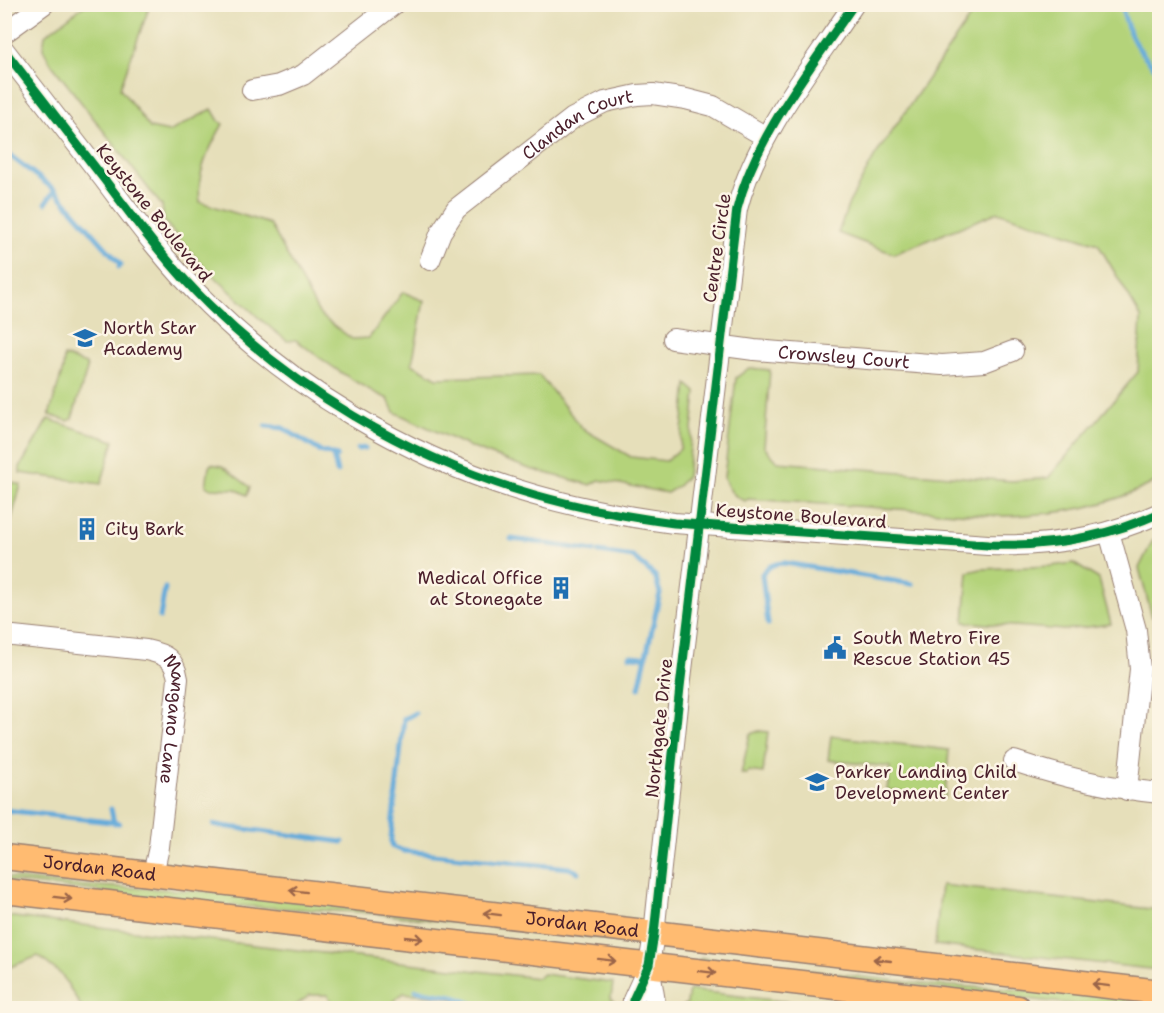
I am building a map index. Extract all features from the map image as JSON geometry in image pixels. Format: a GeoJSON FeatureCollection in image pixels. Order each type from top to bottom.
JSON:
{"type":"FeatureCollection","features":[{"type":"Feature","properties":{"kind":"main road","name":"Jordan Road"},"geometry":{"type":"LineString","coordinates":[[4,857],[1160,992]]}},
{"type":"Feature","properties":{"kind":"main road","name":"Jordan Road"},"geometry":{"type":"LineString","coordinates":[[4,891],[1018,1008]]}},
{"type":"Feature","properties":{"kind":"street"},"geometry":{"type":"LineString","coordinates":[[4,33],[44,4]]}},
{"type":"Feature","properties":{"kind":"street"},"geometry":{"type":"LineString","coordinates":[[252,90],[279,85],[303,75],[394,4]]}},
{"type":"Feature","properties":{"kind":"street","name":"Centre Circle"},"geometry":{"type":"LineString","coordinates":[[699,526],[737,209],[748,172],[766,137],[854,4]]}},
{"type":"Feature","properties":{"kind":"street","name":"Keystone Boulevard"},"geometry":{"type":"LineString","coordinates":[[4,50],[158,249],[228,323],[307,385],[358,417],[411,446],[501,484],[591,509],[699,526],[1012,546],[1063,542],[1109,532],[1160,513]]}},
{"type":"Feature","properties":{"kind":"street","name":"Clandan Court"},"geometry":{"type":"LineString","coordinates":[[430,260],[441,232],[456,209],[573,118],[604,102],[653,94],[686,99],[713,106],[766,137]]}},
{"type":"Feature","properties":{"kind":"street","name":"Crowsley Court"},"geometry":{"type":"LineString","coordinates":[[673,339],[720,346],[942,365],[984,362],[1013,351]]}},
{"type":"Feature","properties":{"kind":"street","name":"Northgate Drive"},"geometry":{"type":"LineString","coordinates":[[649,965],[699,526]]}},
{"type":"Feature","properties":{"kind":"street"},"geometry":{"type":"LineString","coordinates":[[1109,532],[1136,630],[1140,669],[1127,790]]}},
{"type":"Feature","properties":{"kind":"street","name":"Mangano Lane"},"geometry":{"type":"LineString","coordinates":[[4,635],[146,650],[166,656],[172,661],[178,679],[159,847],[153,874]]}},
{"type":"Feature","properties":{"kind":"street"},"geometry":{"type":"LineString","coordinates":[[1014,760],[1070,778],[1127,790],[1160,793]]}},
{"type":"Feature","properties":{"kind":"street"},"geometry":{"type":"LineString","coordinates":[[632,1008],[633,1000],[649,965]]}},
{"type":"Feature","properties":{"kind":"street"},"geometry":{"type":"LineString","coordinates":[[649,965],[657,1008]]}},
{"type":"Feature","properties":{"kind":"green space"},"geometry":{"type":"Polygon","coordinates":[[[979,4],[1159,5],[1159,480],[1103,503],[1043,514],[1002,516],[748,499],[745,501],[732,492],[724,477],[736,378],[749,368],[770,370],[764,447],[778,462],[1012,481],[1048,478],[1138,372],[1141,317],[1098,244],[998,212],[894,254],[838,233],[849,203],[875,156],[979,4]]]}},
{"type":"Feature","properties":{"kind":"green space"},"geometry":{"type":"Polygon","coordinates":[[[85,5],[150,5],[120,88],[150,128],[169,132],[212,109],[223,124],[202,171],[200,202],[270,224],[320,315],[352,339],[369,338],[403,292],[424,301],[412,364],[437,378],[539,375],[583,429],[631,457],[666,461],[680,449],[687,384],[696,392],[687,476],[677,487],[667,493],[599,480],[591,485],[530,469],[470,447],[394,412],[388,399],[352,380],[296,340],[287,341],[198,261],[164,221],[162,206],[52,65],[43,49],[45,35],[85,5]]]}},
{"type":"Feature","properties":{"kind":"green space"},"geometry":{"type":"Polygon","coordinates":[[[64,356],[86,364],[87,369],[72,419],[68,421],[49,415],[63,369],[64,356]]]}},
{"type":"Feature","properties":{"kind":"green space"},"geometry":{"type":"Polygon","coordinates":[[[48,419],[114,441],[101,484],[20,473],[20,467],[48,419]]]}},
{"type":"Feature","properties":{"kind":"green space"},"geometry":{"type":"Polygon","coordinates":[[[211,464],[222,466],[250,487],[247,495],[235,489],[206,486],[211,464]]]}},
{"type":"Feature","properties":{"kind":"green space"},"geometry":{"type":"Polygon","coordinates":[[[4,480],[21,485],[6,538],[4,537],[4,480]]]}},
{"type":"Feature","properties":{"kind":"green space"},"geometry":{"type":"Polygon","coordinates":[[[1159,537],[1159,614],[1152,617],[1139,568],[1153,540],[1159,537]]]}},
{"type":"Feature","properties":{"kind":"green space"},"geometry":{"type":"Polygon","coordinates":[[[1073,563],[1099,579],[1111,624],[1064,630],[964,622],[968,572],[981,569],[1073,563]]]}},
{"type":"Feature","properties":{"kind":"green space"},"geometry":{"type":"Polygon","coordinates":[[[759,731],[768,732],[763,773],[748,771],[747,774],[741,774],[750,734],[759,731]]]}},
{"type":"Feature","properties":{"kind":"green space"},"geometry":{"type":"Polygon","coordinates":[[[831,736],[949,750],[945,797],[887,790],[890,767],[828,760],[831,736]]]}},
{"type":"Feature","properties":{"kind":"green space"},"geometry":{"type":"Polygon","coordinates":[[[5,877],[71,885],[222,892],[608,939],[359,912],[218,905],[5,881],[5,877]]]}},
{"type":"Feature","properties":{"kind":"green space"},"geometry":{"type":"Polygon","coordinates":[[[941,885],[1159,910],[1159,970],[935,945],[941,885]]]}},
{"type":"Feature","properties":{"kind":"green space"},"geometry":{"type":"Polygon","coordinates":[[[5,916],[538,978],[543,974],[613,983],[611,998],[618,1008],[483,1008],[444,997],[404,993],[396,998],[390,1008],[337,1008],[327,995],[310,995],[292,1008],[82,1008],[62,975],[38,956],[5,969],[5,916]]]}},
{"type":"Feature","properties":{"kind":"green space"},"geometry":{"type":"Polygon","coordinates":[[[702,958],[933,985],[1091,994],[1159,1002],[1159,1008],[1106,1008],[698,960],[702,958]]]}},
{"type":"Feature","properties":{"kind":"green space"},"geometry":{"type":"Polygon","coordinates":[[[689,990],[841,1008],[680,1008],[687,1003],[689,990]]]}},
{"type":"Feature","properties":{"kind":"waterway"},"geometry":{"type":"LineString","coordinates":[[1121,4],[1134,42],[1160,73]]}},
{"type":"Feature","properties":{"kind":"waterway"},"geometry":{"type":"LineString","coordinates":[[4,151],[55,190],[121,265],[119,267]]}},
{"type":"Feature","properties":{"kind":"waterway"},"geometry":{"type":"LineString","coordinates":[[46,203],[55,190]]}},
{"type":"Feature","properties":{"kind":"waterway"},"geometry":{"type":"LineString","coordinates":[[266,426],[283,428],[320,451],[337,456]]}},
{"type":"Feature","properties":{"kind":"waterway"},"geometry":{"type":"LineString","coordinates":[[358,449],[365,448]]}},
{"type":"Feature","properties":{"kind":"waterway"},"geometry":{"type":"LineString","coordinates":[[333,455],[337,472]]}},
{"type":"Feature","properties":{"kind":"waterway"},"geometry":{"type":"LineString","coordinates":[[511,539],[543,543]]}},
{"type":"Feature","properties":{"kind":"waterway"},"geometry":{"type":"LineString","coordinates":[[548,544],[594,551]]}},
{"type":"Feature","properties":{"kind":"waterway"},"geometry":{"type":"LineString","coordinates":[[599,552],[633,557],[655,576],[660,593],[639,688]]}},
{"type":"Feature","properties":{"kind":"waterway"},"geometry":{"type":"LineString","coordinates":[[768,624],[762,574],[775,564],[785,563],[912,584]]}},
{"type":"Feature","properties":{"kind":"waterway"},"geometry":{"type":"LineString","coordinates":[[160,617],[165,588]]}},
{"type":"Feature","properties":{"kind":"waterway"},"geometry":{"type":"LineString","coordinates":[[630,656],[646,657]]}},
{"type":"Feature","properties":{"kind":"waterway"},"geometry":{"type":"LineString","coordinates":[[415,713],[404,719],[391,837],[393,847],[404,851],[569,868],[578,872]]}},
{"type":"Feature","properties":{"kind":"waterway"},"geometry":{"type":"LineString","coordinates":[[111,809],[114,823]]}},
{"type":"Feature","properties":{"kind":"waterway"},"geometry":{"type":"LineString","coordinates":[[4,810],[119,823]]}},
{"type":"Feature","properties":{"kind":"waterway"},"geometry":{"type":"LineString","coordinates":[[214,825],[343,842]]}},
{"type":"Feature","properties":{"kind":"waterway"},"geometry":{"type":"LineString","coordinates":[[416,990],[453,996],[483,1008]]}},
{"type":"Feature","properties":{"kind":"cycle path"},"geometry":{"type":"LineString","coordinates":[[632,1008],[633,1000],[649,965],[654,934],[680,687],[737,209],[757,155],[771,128],[854,4]]}},
{"type":"Feature","properties":{"kind":"cycle path"},"geometry":{"type":"LineString","coordinates":[[4,50],[167,260],[242,336],[314,391],[353,416],[434,458],[475,475],[537,496],[576,506],[674,523],[988,545],[1054,542],[1097,535],[1160,513]]}},
{"type":"Feature","properties":{"kind":"place","name":"North Star Academy"},"geometry":{"type":"Point","coordinates":[85,338]}},
{"type":"Feature","properties":{"kind":"place","name":"City Bark"},"geometry":{"type":"Point","coordinates":[87,529]}},
{"type":"Feature","properties":{"kind":"place","name":"Medical Office at Stonegate"},"geometry":{"type":"Point","coordinates":[561,588]}},
{"type":"Feature","properties":{"kind":"place","name":"South Metro Fire Rescue Station 45"},"geometry":{"type":"Point","coordinates":[835,648]}},
{"type":"Feature","properties":{"kind":"place","name":"Parker Landing Child Development Center"},"geometry":{"type":"Point","coordinates":[817,782]}}]}
